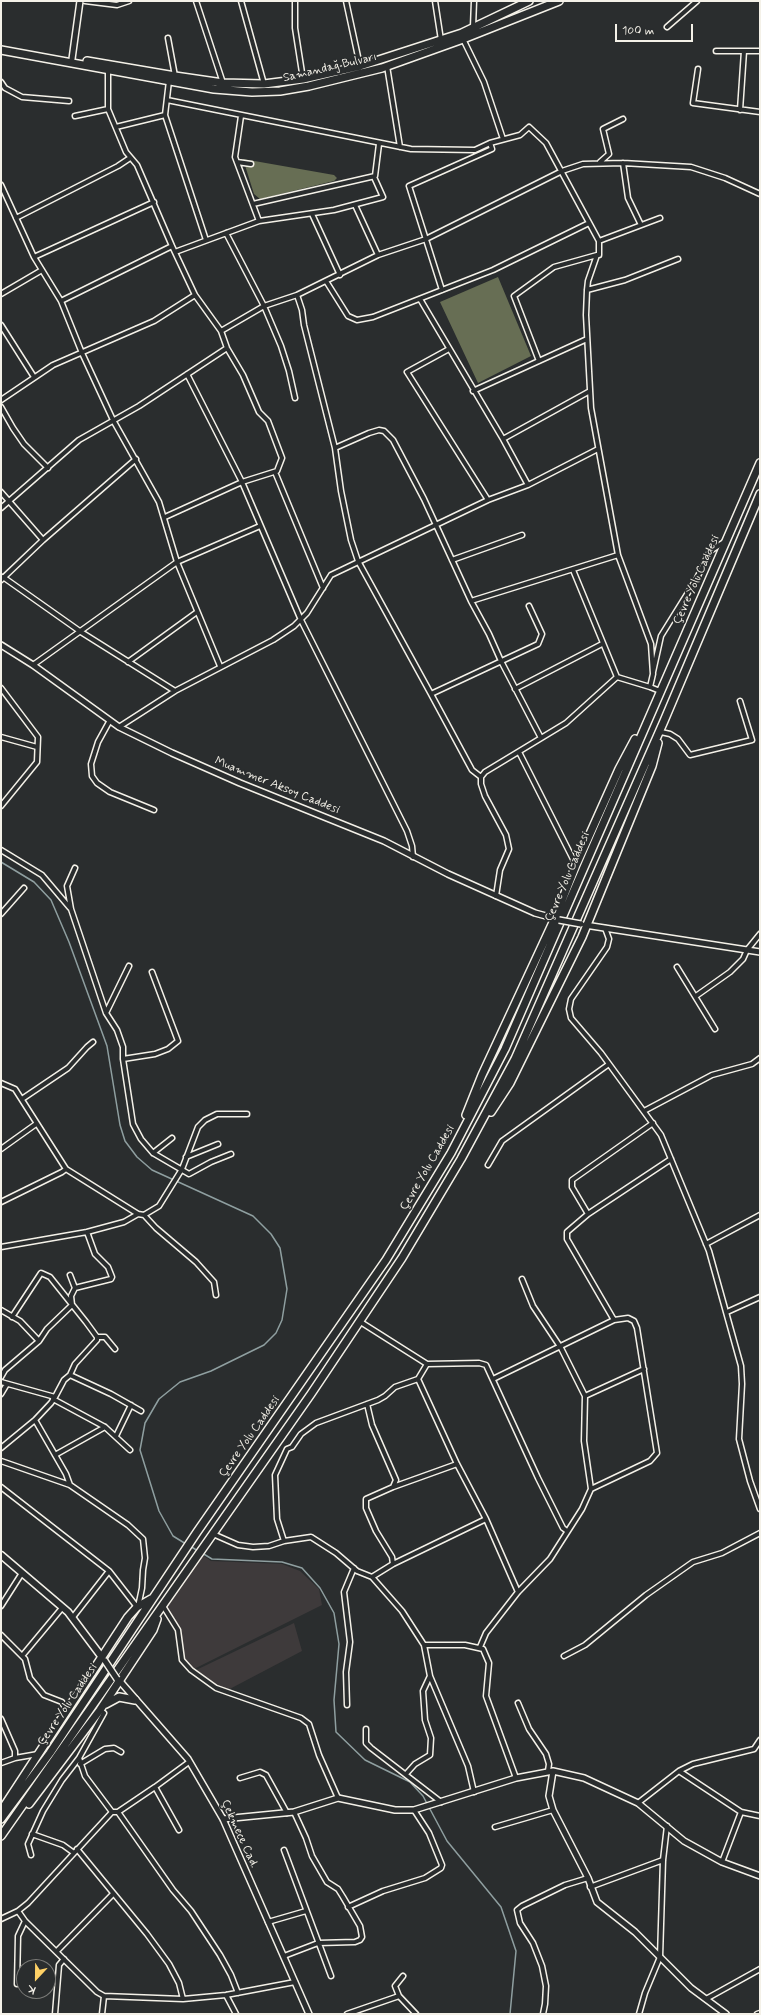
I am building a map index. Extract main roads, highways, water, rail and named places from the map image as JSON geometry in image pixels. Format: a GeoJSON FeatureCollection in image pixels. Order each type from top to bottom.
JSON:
{"type":"FeatureCollection","features":[{"type":"Feature","properties":{"kind":"highway","name":"Samandağ Bulvarı"},"geometry":{"type":"LineString","coordinates":[[1,47],[223,83],[264,84],[304,79],[360,66],[441,40],[529,1]]}},
{"type":"Feature","properties":{"kind":"highway","name":"Samandağ Bulvarı"},"geometry":{"type":"LineString","coordinates":[[1,50],[169,82],[252,92],[280,91],[309,86],[387,66],[463,39],[559,1]]}},
{"type":"Feature","properties":{"kind":"highway","name":"Çevre Yolu Caddesi"},"geometry":{"type":"LineString","coordinates":[[1,1820],[50,1752],[197,1532],[386,1260],[451,1153],[506,1049],[760,463]]}},
{"type":"Feature","properties":{"kind":"highway","name":"Çevre Yolu Caddesi"},"geometry":{"type":"LineString","coordinates":[[1,1837],[213,1534],[402,1258],[461,1159],[515,1059],[664,721],[760,494]]}},
{"type":"Feature","properties":{"kind":"highway"},"geometry":{"type":"LineString","coordinates":[[451,1153],[482,1075],[557,919],[576,865],[619,769],[660,691]]}},
{"type":"Feature","properties":{"kind":"highway"},"geometry":{"type":"LineString","coordinates":[[461,1159],[510,1084],[555,994],[652,766],[664,721]]}},
{"type":"Feature","properties":{"kind":"highway"},"geometry":{"type":"LineString","coordinates":[[1,1811],[66,1710],[103,1658],[128,1617],[137,1607],[154,1597]]}},
{"type":"Feature","properties":{"kind":"highway"},"geometry":{"type":"LineString","coordinates":[[1,1837],[45,1785],[100,1710],[118,1680],[153,1630],[164,1604]]}},
{"type":"Feature","properties":{"kind":"highway"},"geometry":{"type":"LineString","coordinates":[[100,1710],[109,1701],[118,1697],[135,1700]]}},
{"type":"Feature","properties":{"kind":"main road"},"geometry":{"type":"LineString","coordinates":[[1,1555],[73,1617],[103,1658]]}},
{"type":"Feature","properties":{"kind":"waterway"},"geometry":{"type":"LineString","coordinates":[[1,862],[34,882],[51,900],[69,942],[107,1046],[120,1125],[125,1141],[137,1157],[152,1170],[253,1216],[271,1234],[280,1248],[287,1289],[282,1320],[276,1333],[264,1345],[211,1371],[180,1382],[159,1399],[145,1423],[140,1450],[159,1511],[173,1536],[186,1544]]}},
{"type":"Feature","properties":{"kind":"waterway"},"geometry":{"type":"LineString","coordinates":[[190,1546],[198,1551]]}},
{"type":"Feature","properties":{"kind":"waterway"},"geometry":{"type":"LineString","coordinates":[[202,1553],[212,1559],[282,1562],[302,1568],[320,1588],[334,1613],[339,1644],[334,1700],[336,1732],[365,1760],[410,1782],[423,1796],[447,1841],[501,1907],[516,1951],[510,2014]]}}]}
